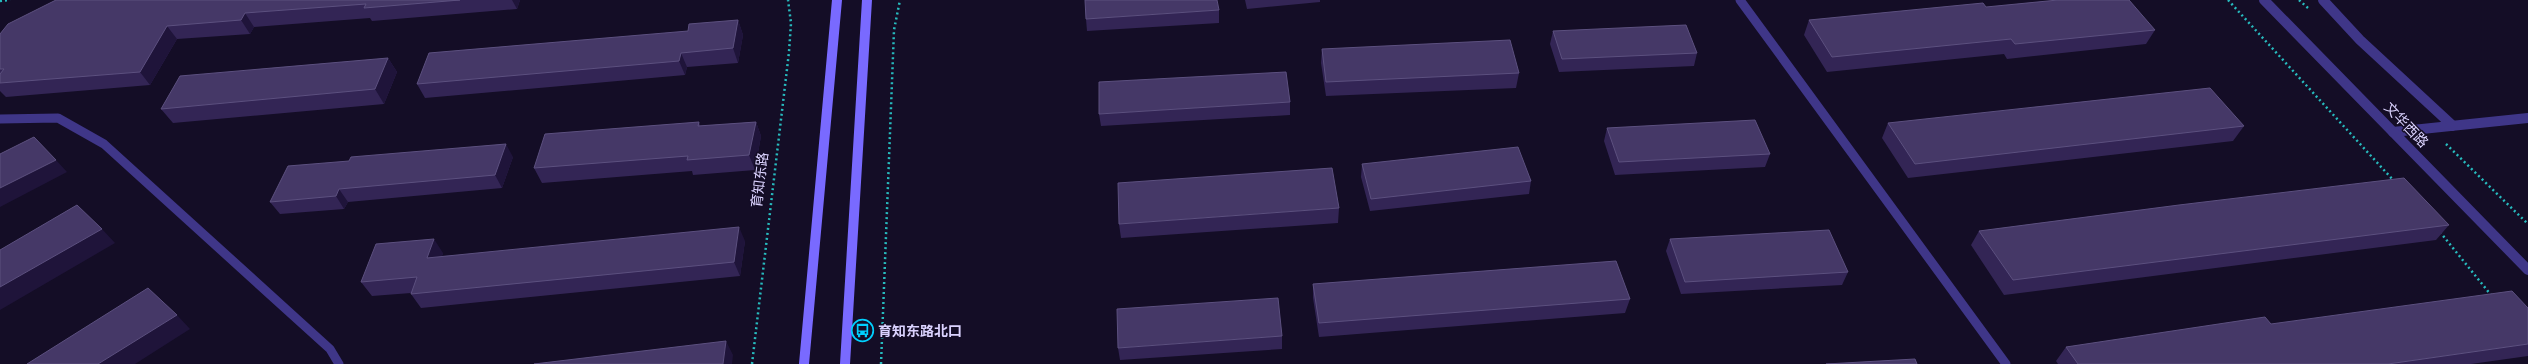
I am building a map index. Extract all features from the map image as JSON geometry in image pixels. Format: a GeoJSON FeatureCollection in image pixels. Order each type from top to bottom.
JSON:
{"type":"FeatureCollection","features":[{"type":"Feature","properties":{"kind":"main road"},"geometry":{"type":"LineString","coordinates":[[804,364],[837,0]]}},
{"type":"Feature","properties":{"kind":"main road"},"geometry":{"type":"LineString","coordinates":[[845,364],[867,0]]}},
{"type":"Feature","properties":{"kind":"street","name":"文华西路"},"geometry":{"type":"LineString","coordinates":[[2264,0],[2528,270]]}},
{"type":"Feature","properties":{"kind":"street"},"geometry":{"type":"LineString","coordinates":[[2323,0],[2360,40],[2452,126]]}},
{"type":"Feature","properties":{"kind":"street"},"geometry":{"type":"LineString","coordinates":[[2393,132],[2528,118]]}},
{"type":"Feature","properties":{"kind":"lane"},"geometry":{"type":"LineString","coordinates":[[1740,0],[2006,364]]}},
{"type":"Feature","properties":{"kind":"lane"},"geometry":{"type":"LineString","coordinates":[[0,119],[58,118],[104,144],[330,349],[339,364]]}},
{"type":"Feature","properties":{"kind":"path"},"geometry":{"type":"LineString","coordinates":[[0,1],[10,0]]}},
{"type":"Feature","properties":{"kind":"path","name":"育知东路"},"geometry":{"type":"LineString","coordinates":[[752,364],[789,52],[791,23],[788,0]]}},
{"type":"Feature","properties":{"kind":"path"},"geometry":{"type":"LineString","coordinates":[[881,364],[894,30],[900,0]]}},
{"type":"Feature","properties":{"kind":"path"},"geometry":{"type":"LineString","coordinates":[[2228,0],[2395,183]]}},
{"type":"Feature","properties":{"kind":"path"},"geometry":{"type":"LineString","coordinates":[[2437,229],[2495,299]]}},
{"type":"Feature","properties":{"kind":"building"},"geometry":{"type":"Polygon","coordinates":[[[56,0],[460,0],[364,8],[366,4],[245,13],[241,20],[167,26],[140,72],[0,83],[0,74],[4,69],[0,69],[0,34],[8,24],[56,0]]]}},
{"type":"Feature","properties":{"kind":"building"},"geometry":{"type":"Polygon","coordinates":[[[1085,0],[1217,0],[1219,10],[1086,19],[1085,0]]]}},
{"type":"Feature","properties":{"kind":"building"},"geometry":{"type":"Polygon","coordinates":[[[2058,0],[2129,0],[2155,30],[2015,44],[2011,39],[1832,57],[1809,20],[1983,3],[1986,7],[2058,0]]]}},
{"type":"Feature","properties":{"kind":"building"},"geometry":{"type":"Polygon","coordinates":[[[738,20],[733,48],[681,53],[679,61],[417,84],[429,53],[688,31],[689,24],[738,20]]]}},
{"type":"Feature","properties":{"kind":"building"},"geometry":{"type":"Polygon","coordinates":[[[1686,25],[1697,53],[1562,59],[1553,31],[1686,25]]]}},
{"type":"Feature","properties":{"kind":"building"},"geometry":{"type":"Polygon","coordinates":[[[1510,40],[1519,73],[1326,82],[1322,49],[1510,40]]]}},
{"type":"Feature","properties":{"kind":"building"},"geometry":{"type":"Polygon","coordinates":[[[388,58],[375,89],[161,109],[180,76],[388,58]]]}},
{"type":"Feature","properties":{"kind":"building"},"geometry":{"type":"Polygon","coordinates":[[[1286,72],[1290,102],[1099,114],[1099,82],[1286,72]]]}},
{"type":"Feature","properties":{"kind":"building"},"geometry":{"type":"Polygon","coordinates":[[[2210,88],[2244,126],[1915,164],[1888,123],[2210,88]]]}},
{"type":"Feature","properties":{"kind":"building"},"geometry":{"type":"Polygon","coordinates":[[[1755,120],[1770,154],[1619,162],[1607,128],[1755,120]]]}},
{"type":"Feature","properties":{"kind":"building"},"geometry":{"type":"Polygon","coordinates":[[[699,122],[698,126],[756,122],[749,155],[687,160],[688,156],[534,168],[545,134],[699,122]]]}},
{"type":"Feature","properties":{"kind":"building"},"geometry":{"type":"Polygon","coordinates":[[[34,137],[56,160],[0,188],[0,154],[34,137]]]}},
{"type":"Feature","properties":{"kind":"building"},"geometry":{"type":"Polygon","coordinates":[[[506,144],[495,175],[339,189],[336,196],[270,202],[288,166],[349,161],[351,157],[506,144]]]}},
{"type":"Feature","properties":{"kind":"building"},"geometry":{"type":"Polygon","coordinates":[[[1518,147],[1531,181],[1371,199],[1362,164],[1518,147]]]}},
{"type":"Feature","properties":{"kind":"building"},"geometry":{"type":"Polygon","coordinates":[[[1332,168],[1339,208],[1119,224],[1118,183],[1332,168]]]}},
{"type":"Feature","properties":{"kind":"building"},"geometry":{"type":"Polygon","coordinates":[[[2404,178],[2449,225],[2013,280],[1979,231],[2179,205],[2404,178]]]}},
{"type":"Feature","properties":{"kind":"building"},"geometry":{"type":"Polygon","coordinates":[[[77,205],[102,229],[0,287],[0,250],[77,205]]]}},
{"type":"Feature","properties":{"kind":"building"},"geometry":{"type":"Polygon","coordinates":[[[739,227],[734,262],[411,294],[417,277],[361,282],[376,244],[434,239],[427,258],[739,227]]]}},
{"type":"Feature","properties":{"kind":"building"},"geometry":{"type":"Polygon","coordinates":[[[1829,230],[1848,272],[1685,282],[1670,239],[1829,230]]]}},
{"type":"Feature","properties":{"kind":"building"},"geometry":{"type":"Polygon","coordinates":[[[1616,261],[1630,299],[1319,323],[1313,284],[1616,261]]]}},
{"type":"Feature","properties":{"kind":"building"},"geometry":{"type":"Polygon","coordinates":[[[148,288],[177,315],[98,364],[27,364],[148,288]]]}},
{"type":"Feature","properties":{"kind":"building"},"geometry":{"type":"Polygon","coordinates":[[[2512,291],[2528,308],[2528,344],[2388,364],[2078,364],[2066,347],[2265,317],[2271,324],[2512,291]]]}},
{"type":"Feature","properties":{"kind":"building"},"geometry":{"type":"Polygon","coordinates":[[[1278,298],[1282,336],[1118,348],[1117,309],[1278,298]]]}},
{"type":"Feature","properties":{"kind":"building"},"geometry":{"type":"Polygon","coordinates":[[[726,341],[723,364],[534,364],[726,341]]]}},
{"type":"Feature","properties":{"kind":"building"},"geometry":{"type":"Polygon","coordinates":[[[1915,359],[1917,364],[1826,364],[1915,359]]]}},
{"type":"Feature","properties":{"kind":"place","name":"育知东路北口"},"geometry":{"type":"Point","coordinates":[863,331]}}]}
